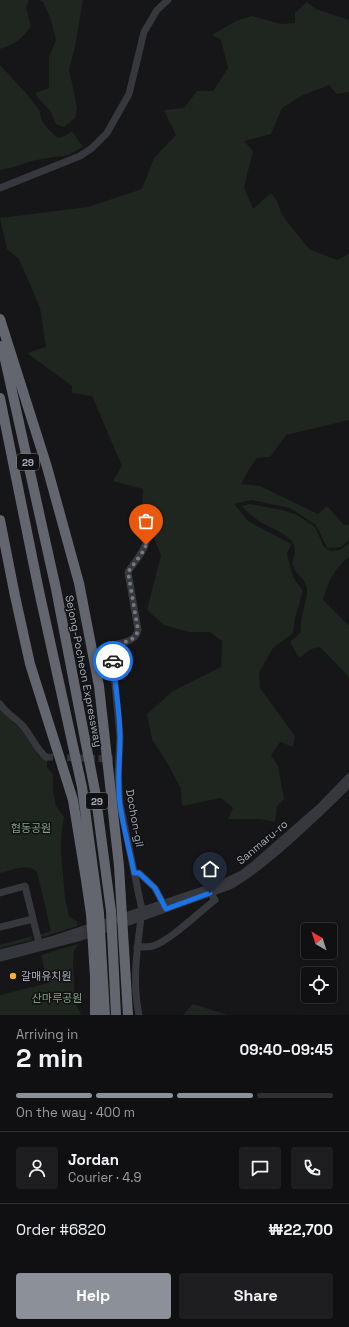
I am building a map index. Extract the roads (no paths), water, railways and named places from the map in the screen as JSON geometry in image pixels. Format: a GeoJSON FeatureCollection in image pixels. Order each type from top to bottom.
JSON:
{"type":"FeatureCollection","features":[{"type":"Feature","properties":{"kind":"highway"},"geometry":{"type":"LineString","coordinates":[[0,320],[49,474],[79,583],[99,686],[119,866],[128,1015]]}},
{"type":"Feature","properties":{"kind":"highway","name":"Sejong-Pocheon Expressway"},"geometry":{"type":"LineString","coordinates":[[0,336],[56,589],[96,791],[110,911],[116,1015]]}},
{"type":"Feature","properties":{"kind":"highway","name":"29"},"geometry":{"type":"LineString","coordinates":[[0,398],[39,592],[82,787],[99,913],[105,1015]]}},
{"type":"Feature","properties":{"kind":"highway"},"geometry":{"type":"LineString","coordinates":[[0,520],[30,664],[73,800],[91,914],[95,977],[95,1015]]}},
{"type":"Feature","properties":{"kind":"street"},"geometry":{"type":"LineString","coordinates":[[0,188],[80,156],[92,148],[107,133],[129,94],[144,32],[157,10],[168,0]]}},
{"type":"Feature","properties":{"kind":"street","name":"Dochon-gil"},"geometry":{"type":"LineString","coordinates":[[139,1015],[135,973],[141,914],[120,804],[116,759],[120,737],[112,648],[114,645],[134,639],[137,634],[138,630],[128,572],[142,553],[146,545],[147,536]]}},
{"type":"Feature","properties":{"kind":"street"},"geometry":{"type":"LineString","coordinates":[[0,704],[20,724],[40,752],[46,757]]}},
{"type":"Feature","properties":{"kind":"street","name":"Sanmaru-ro"},"geometry":{"type":"LineString","coordinates":[[209,891],[242,874],[256,863],[320,807],[349,777]]}},
{"type":"Feature","properties":{"kind":"street","name":"Sanmaru-ro"},"geometry":{"type":"LineString","coordinates":[[128,918],[209,891],[230,886],[259,868],[320,814],[349,784]]}},
{"type":"Feature","properties":{"kind":"street"},"geometry":{"type":"LineString","coordinates":[[134,873],[139,873],[155,888],[165,906]]}},
{"type":"Feature","properties":{"kind":"street"},"geometry":{"type":"LineString","coordinates":[[0,893],[25,886],[39,943]]}},
{"type":"Feature","properties":{"kind":"street"},"geometry":{"type":"LineString","coordinates":[[137,947],[153,946],[163,941],[180,928],[215,900],[209,891]]}},
{"type":"Feature","properties":{"kind":"street"},"geometry":{"type":"LineString","coordinates":[[0,927],[33,919]]}},
{"type":"Feature","properties":{"kind":"street"},"geometry":{"type":"LineString","coordinates":[[0,953],[81,934],[0,958]]}},
{"type":"Feature","properties":{"kind":"tunnel"},"geometry":{"type":"LineString","coordinates":[[46,757],[113,759]]}},
{"type":"Feature","properties":{"kind":"tunnel"},"geometry":{"type":"LineString","coordinates":[[81,930],[126,916]]}},
{"type":"Feature","properties":{"kind":"tunnel"},"geometry":{"type":"LineString","coordinates":[[81,937],[115,926]]}},
{"type":"Feature","properties":{"kind":"place","name":"갈매유치원"},"geometry":{"type":"Point","coordinates":[13,976]}},
{"type":"Feature","properties":{"kind":"park label","name":"협동공원"},"geometry":{"type":"Point","coordinates":[31,828]}},
{"type":"Feature","properties":{"kind":"park label","name":"산마루공원"},"geometry":{"type":"Point","coordinates":[57,998]}}]}
